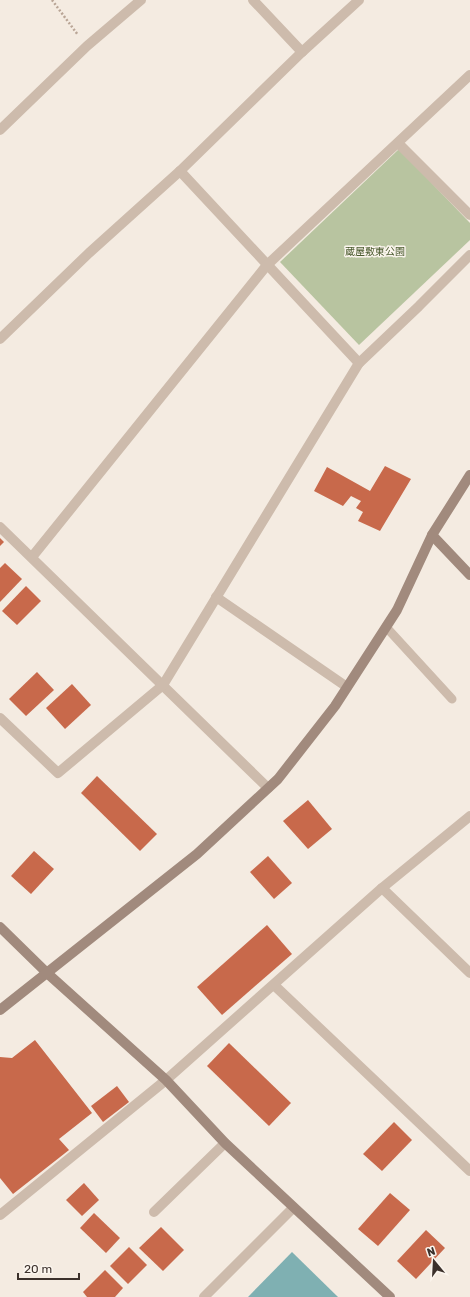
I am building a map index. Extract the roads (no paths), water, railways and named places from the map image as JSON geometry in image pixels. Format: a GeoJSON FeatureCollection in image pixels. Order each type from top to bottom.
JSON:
{"type":"FeatureCollection","features":[{"type":"Feature","properties":{"kind":"street"},"geometry":{"type":"LineString","coordinates":[[0,130],[87,46],[141,0]]}},
{"type":"Feature","properties":{"kind":"street"},"geometry":{"type":"LineString","coordinates":[[253,0],[302,52]]}},
{"type":"Feature","properties":{"kind":"street"},"geometry":{"type":"LineString","coordinates":[[0,339],[89,253],[180,171],[302,52],[359,0]]}},
{"type":"Feature","properties":{"kind":"street"},"geometry":{"type":"LineString","coordinates":[[32,557],[267,265],[470,75]]}},
{"type":"Feature","properties":{"kind":"street"},"geometry":{"type":"LineString","coordinates":[[398,143],[470,215]]}},
{"type":"Feature","properties":{"kind":"street"},"geometry":{"type":"LineString","coordinates":[[180,171],[359,363]]}},
{"type":"Feature","properties":{"kind":"street"},"geometry":{"type":"LineString","coordinates":[[0,718],[58,773],[163,685],[359,363],[420,306],[470,255]]}},
{"type":"Feature","properties":{"kind":"street"},"geometry":{"type":"LineString","coordinates":[[0,1010],[197,854],[278,779],[335,706],[397,610],[432,535],[470,475]]}},
{"type":"Feature","properties":{"kind":"street"},"geometry":{"type":"LineString","coordinates":[[0,527],[268,788]]}},
{"type":"Feature","properties":{"kind":"street"},"geometry":{"type":"LineString","coordinates":[[432,535],[470,575]]}},
{"type":"Feature","properties":{"kind":"street"},"geometry":{"type":"LineString","coordinates":[[216,597],[347,687]]}},
{"type":"Feature","properties":{"kind":"street"},"geometry":{"type":"LineString","coordinates":[[0,1215],[166,1080],[382,888],[470,816]]}},
{"type":"Feature","properties":{"kind":"street"},"geometry":{"type":"LineString","coordinates":[[382,888],[470,973]]}},
{"type":"Feature","properties":{"kind":"street"},"geometry":{"type":"LineString","coordinates":[[0,927],[47,973],[166,1080],[225,1144],[390,1297]]}},
{"type":"Feature","properties":{"kind":"street"},"geometry":{"type":"LineString","coordinates":[[274,985],[470,1171]]}},
{"type":"Feature","properties":{"kind":"street"},"geometry":{"type":"LineString","coordinates":[[154,1212],[225,1144]]}},
{"type":"Feature","properties":{"kind":"street"},"geometry":{"type":"LineString","coordinates":[[204,1297],[293,1208]]}},
{"type":"Feature","properties":{"kind":"lane"},"geometry":{"type":"LineString","coordinates":[[386,627],[452,699]]}},
{"type":"Feature","properties":{"kind":"water"},"geometry":{"type":"Polygon","coordinates":[[[292,1252],[338,1297],[248,1297],[292,1252]]]}},
{"type":"Feature","properties":{"kind":"park label","name":"蔵屋敷東公園"},"geometry":{"type":"Point","coordinates":[375,251]}}]}
